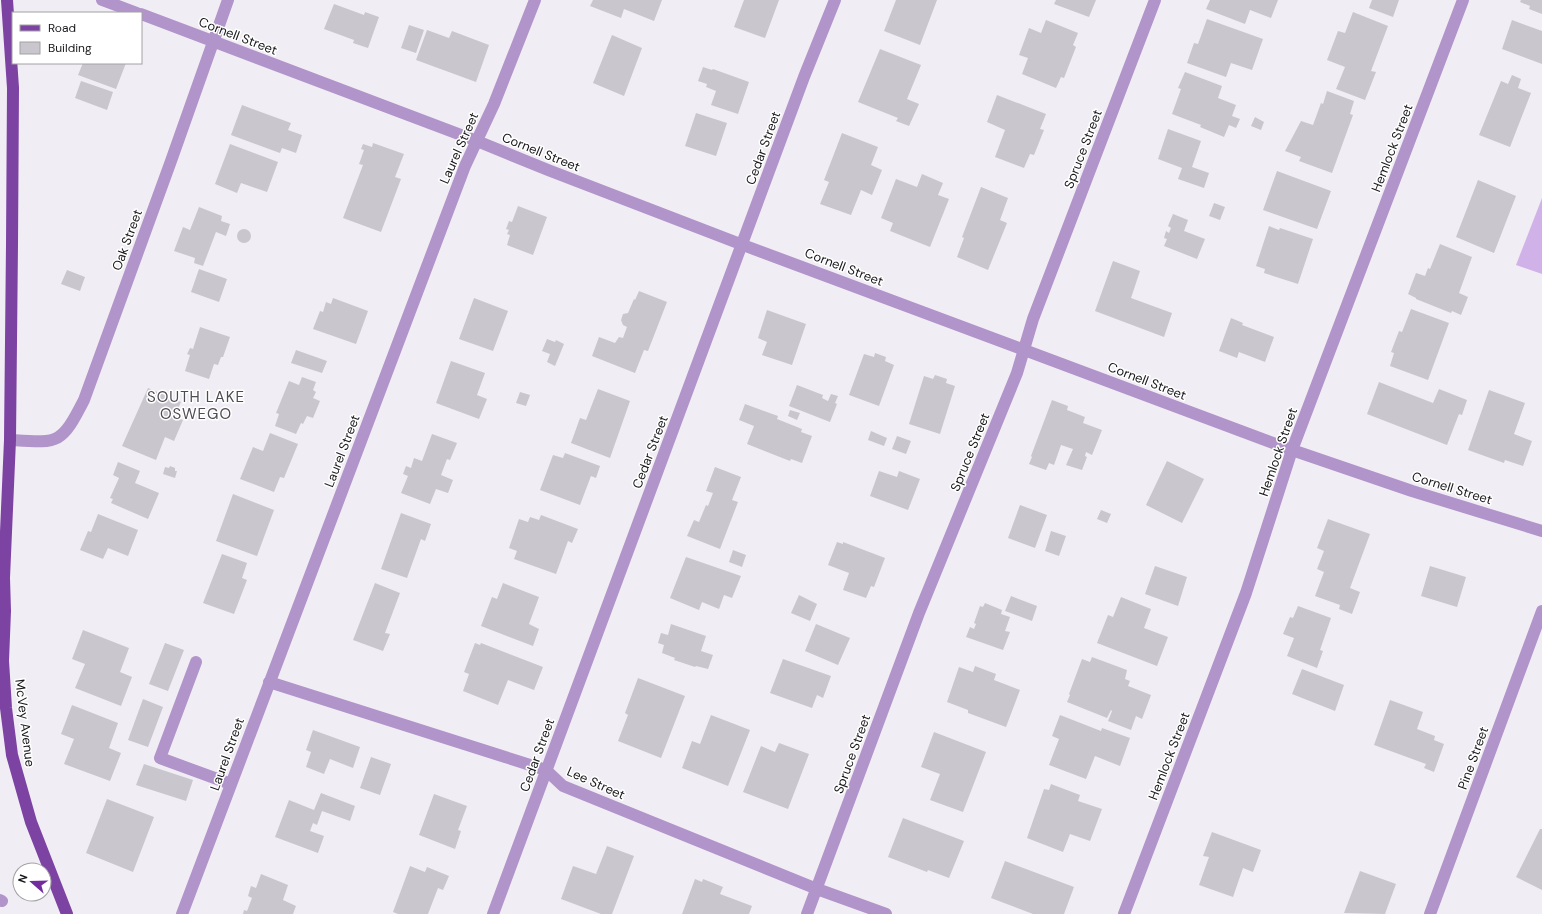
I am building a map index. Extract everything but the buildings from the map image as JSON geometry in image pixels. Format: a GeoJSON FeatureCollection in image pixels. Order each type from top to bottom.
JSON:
{"type":"FeatureCollection","features":[{"type":"Feature","properties":{"kind":"main road","name":"McVey Avenue"},"geometry":{"type":"LineString","coordinates":[[7,0],[13,88],[10,440],[2,577],[5,611],[2,661],[12,755],[31,822],[67,914]]}},
{"type":"Feature","properties":{"kind":"street"},"geometry":{"type":"LineString","coordinates":[[102,0],[134,12]]}},
{"type":"Feature","properties":{"kind":"street","name":"Oak Street"},"geometry":{"type":"LineString","coordinates":[[10,440],[42,442],[59,438],[73,421],[84,400],[228,0]]}},
{"type":"Feature","properties":{"kind":"street","name":"Laurel Street"},"geometry":{"type":"LineString","coordinates":[[182,914],[465,166],[494,104],[535,0]]}},
{"type":"Feature","properties":{"kind":"street","name":"Cedar Street"},"geometry":{"type":"LineString","coordinates":[[493,914],[804,77],[835,0]]}},
{"type":"Feature","properties":{"kind":"street","name":"Spruce Street"},"geometry":{"type":"LineString","coordinates":[[807,914],[920,613],[1014,381],[1033,319],[1155,0]]}},
{"type":"Feature","properties":{"kind":"street","name":"Hemlock Street"},"geometry":{"type":"LineString","coordinates":[[1124,914],[1246,594],[1292,450],[1463,0]]}},
{"type":"Feature","properties":{"kind":"street","name":"Cornell Street"},"geometry":{"type":"LineString","coordinates":[[142,14],[477,141],[548,170],[743,244],[1292,450],[1412,491],[1542,531]]}},
{"type":"Feature","properties":{"kind":"street","name":"Pine Street"},"geometry":{"type":"LineString","coordinates":[[1430,914],[1542,611]]}},
{"type":"Feature","properties":{"kind":"street"},"geometry":{"type":"LineString","coordinates":[[196,662],[160,758],[231,784]]}},
{"type":"Feature","properties":{"kind":"street","name":"Lee Street"},"geometry":{"type":"LineString","coordinates":[[269,682],[546,770],[564,786],[817,889],[886,914]]}},
{"type":"Feature","properties":{"kind":"shaded area"},"geometry":{"type":"Polygon","coordinates":[[[1542,198],[1542,274],[1516,265],[1542,198]]]}},
{"type":"Feature","properties":{"kind":"district","name":"SOUTH LAKE OSWEGO"},"geometry":{"type":"Point","coordinates":[196,406]}}]}
